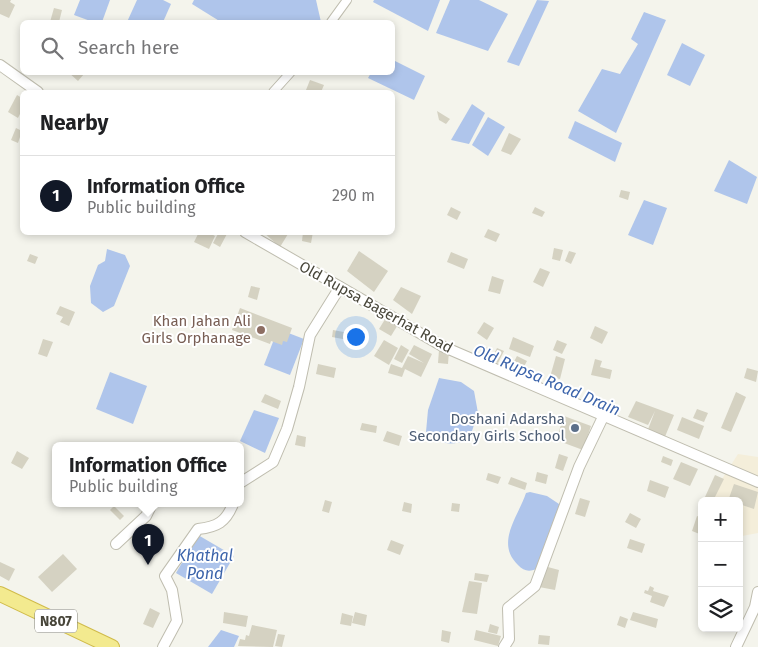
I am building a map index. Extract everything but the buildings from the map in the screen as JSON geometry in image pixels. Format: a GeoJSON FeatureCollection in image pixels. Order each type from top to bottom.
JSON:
{"type":"FeatureCollection","features":[{"type":"Feature","properties":{"kind":"highway","name":"N807"},"geometry":{"type":"LineString","coordinates":[[0,594],[112,647]]}},
{"type":"Feature","properties":{"kind":"street"},"geometry":{"type":"LineString","coordinates":[[332,20],[347,0]]}},
{"type":"Feature","properties":{"kind":"street"},"geometry":{"type":"LineString","coordinates":[[0,65],[35,90]]}},
{"type":"Feature","properties":{"kind":"street"},"geometry":{"type":"LineString","coordinates":[[275,90],[288,75]]}},
{"type":"Feature","properties":{"kind":"street","name":"Old Rupsa Bagerhat Road"},"geometry":{"type":"LineString","coordinates":[[250,235],[444,347],[758,482]]}},
{"type":"Feature","properties":{"kind":"street"},"geometry":{"type":"LineString","coordinates":[[244,480],[273,462],[287,429],[299,388],[310,335],[340,287]]}},
{"type":"Feature","properties":{"kind":"street"},"geometry":{"type":"LineString","coordinates":[[504,647],[508,639],[508,608],[536,586],[579,467],[603,417]]}},
{"type":"Feature","properties":{"kind":"street"},"geometry":{"type":"LineString","coordinates":[[116,544],[146,516],[150,507]]}},
{"type":"Feature","properties":{"kind":"street"},"geometry":{"type":"LineString","coordinates":[[163,647],[177,621],[172,590],[165,576],[198,529],[213,527],[228,516],[232,507]]}},
{"type":"Feature","properties":{"kind":"street"},"geometry":{"type":"LineString","coordinates":[[736,647],[755,607],[758,592]]}},
{"type":"Feature","properties":{"kind":"shaded area"},"geometry":{"type":"Polygon","coordinates":[[[738,454],[758,457],[758,533],[743,536],[743,497],[711,497],[738,454]]]}},
{"type":"Feature","properties":{"kind":"water"},"geometry":{"type":"Polygon","coordinates":[[[80,0],[110,0],[103,20],[88,20],[74,15],[80,0]]]}},
{"type":"Feature","properties":{"kind":"water"},"geometry":{"type":"Polygon","coordinates":[[[137,0],[163,0],[171,4],[164,20],[128,20],[137,0]]]}},
{"type":"Feature","properties":{"kind":"water"},"geometry":{"type":"Polygon","coordinates":[[[194,0],[316,0],[321,20],[218,20],[192,4],[194,0]]]}},
{"type":"Feature","properties":{"kind":"water"},"geometry":{"type":"Polygon","coordinates":[[[374,0],[440,0],[428,31],[373,2],[374,0]]]}},
{"type":"Feature","properties":{"kind":"water"},"geometry":{"type":"Polygon","coordinates":[[[450,0],[479,0],[508,14],[488,51],[436,33],[450,0]]]}},
{"type":"Feature","properties":{"kind":"water"},"geometry":{"type":"Polygon","coordinates":[[[537,0],[549,1],[519,66],[507,62],[537,0]]]}},
{"type":"Feature","properties":{"kind":"water"},"geometry":{"type":"Polygon","coordinates":[[[644,12],[666,20],[616,133],[578,111],[602,69],[620,74],[638,44],[631,39],[644,12]]]}},
{"type":"Feature","properties":{"kind":"water"},"geometry":{"type":"Polygon","coordinates":[[[682,43],[705,55],[690,86],[667,75],[682,43]]]}},
{"type":"Feature","properties":{"kind":"water"},"geometry":{"type":"Polygon","coordinates":[[[395,61],[425,76],[414,100],[368,78],[370,75],[395,75],[395,61]]]}},
{"type":"Feature","properties":{"kind":"water"},"geometry":{"type":"Polygon","coordinates":[[[472,104],[485,113],[469,144],[451,140],[472,104]]]}},
{"type":"Feature","properties":{"kind":"water"},"geometry":{"type":"Polygon","coordinates":[[[488,117],[505,127],[488,156],[472,145],[488,117]]]}},
{"type":"Feature","properties":{"kind":"water"},"geometry":{"type":"Polygon","coordinates":[[[575,121],[622,143],[615,162],[568,138],[575,121]]]}},
{"type":"Feature","properties":{"kind":"water"},"geometry":{"type":"Polygon","coordinates":[[[729,160],[757,177],[747,204],[714,191],[729,160]]]}},
{"type":"Feature","properties":{"kind":"water"},"geometry":{"type":"Polygon","coordinates":[[[644,200],[667,208],[653,245],[628,235],[644,200]]]}},
{"type":"Feature","properties":{"kind":"water"},"geometry":{"type":"Polygon","coordinates":[[[107,249],[125,255],[130,266],[114,306],[103,312],[91,303],[90,286],[98,265],[105,261],[107,249]]]}},
{"type":"Feature","properties":{"kind":"water"},"geometry":{"type":"Polygon","coordinates":[[[278,329],[304,339],[290,375],[264,365],[278,329]]]}},
{"type":"Feature","properties":{"kind":"water"},"geometry":{"type":"Polygon","coordinates":[[[110,372],[147,386],[133,424],[96,409],[110,372]]]}},
{"type":"Feature","properties":{"kind":"water"},"geometry":{"type":"Polygon","coordinates":[[[439,378],[461,382],[474,391],[478,413],[469,440],[451,444],[437,440],[426,432],[428,410],[439,378]]]}},
{"type":"Feature","properties":{"kind":"water"},"geometry":{"type":"Polygon","coordinates":[[[254,410],[279,418],[265,453],[240,441],[254,410]]]}},
{"type":"Feature","properties":{"kind":"water"},"geometry":{"type":"Polygon","coordinates":[[[530,492],[547,496],[562,506],[538,568],[528,571],[520,567],[511,557],[508,539],[526,493],[530,492]]]}},
{"type":"Feature","properties":{"kind":"water","name":"Khathal Pond"},"geometry":{"type":"Polygon","coordinates":[[[198,535],[234,556],[212,594],[176,573],[198,535]]]}},
{"type":"Feature","properties":{"kind":"water"},"geometry":{"type":"Polygon","coordinates":[[[221,630],[239,636],[234,647],[208,647],[221,630]]]}},
{"type":"Feature","properties":{"kind":"place","name":"Khan Jahan Ali Girls Orphanage"},"geometry":{"type":"Point","coordinates":[261,330]}},
{"type":"Feature","properties":{"kind":"place","name":"Doshani Adarsha Secondary Girls School"},"geometry":{"type":"Point","coordinates":[575,428]}},
{"type":"Feature","properties":{"kind":"place","name":"Information Office"},"geometry":{"type":"Point","coordinates":[148,565]}},
{"type":"Feature","properties":{"kind":"water label","name":"Old Rupsa Road Drain"},"geometry":{"type":"Point","coordinates":[547,380]}}]}
